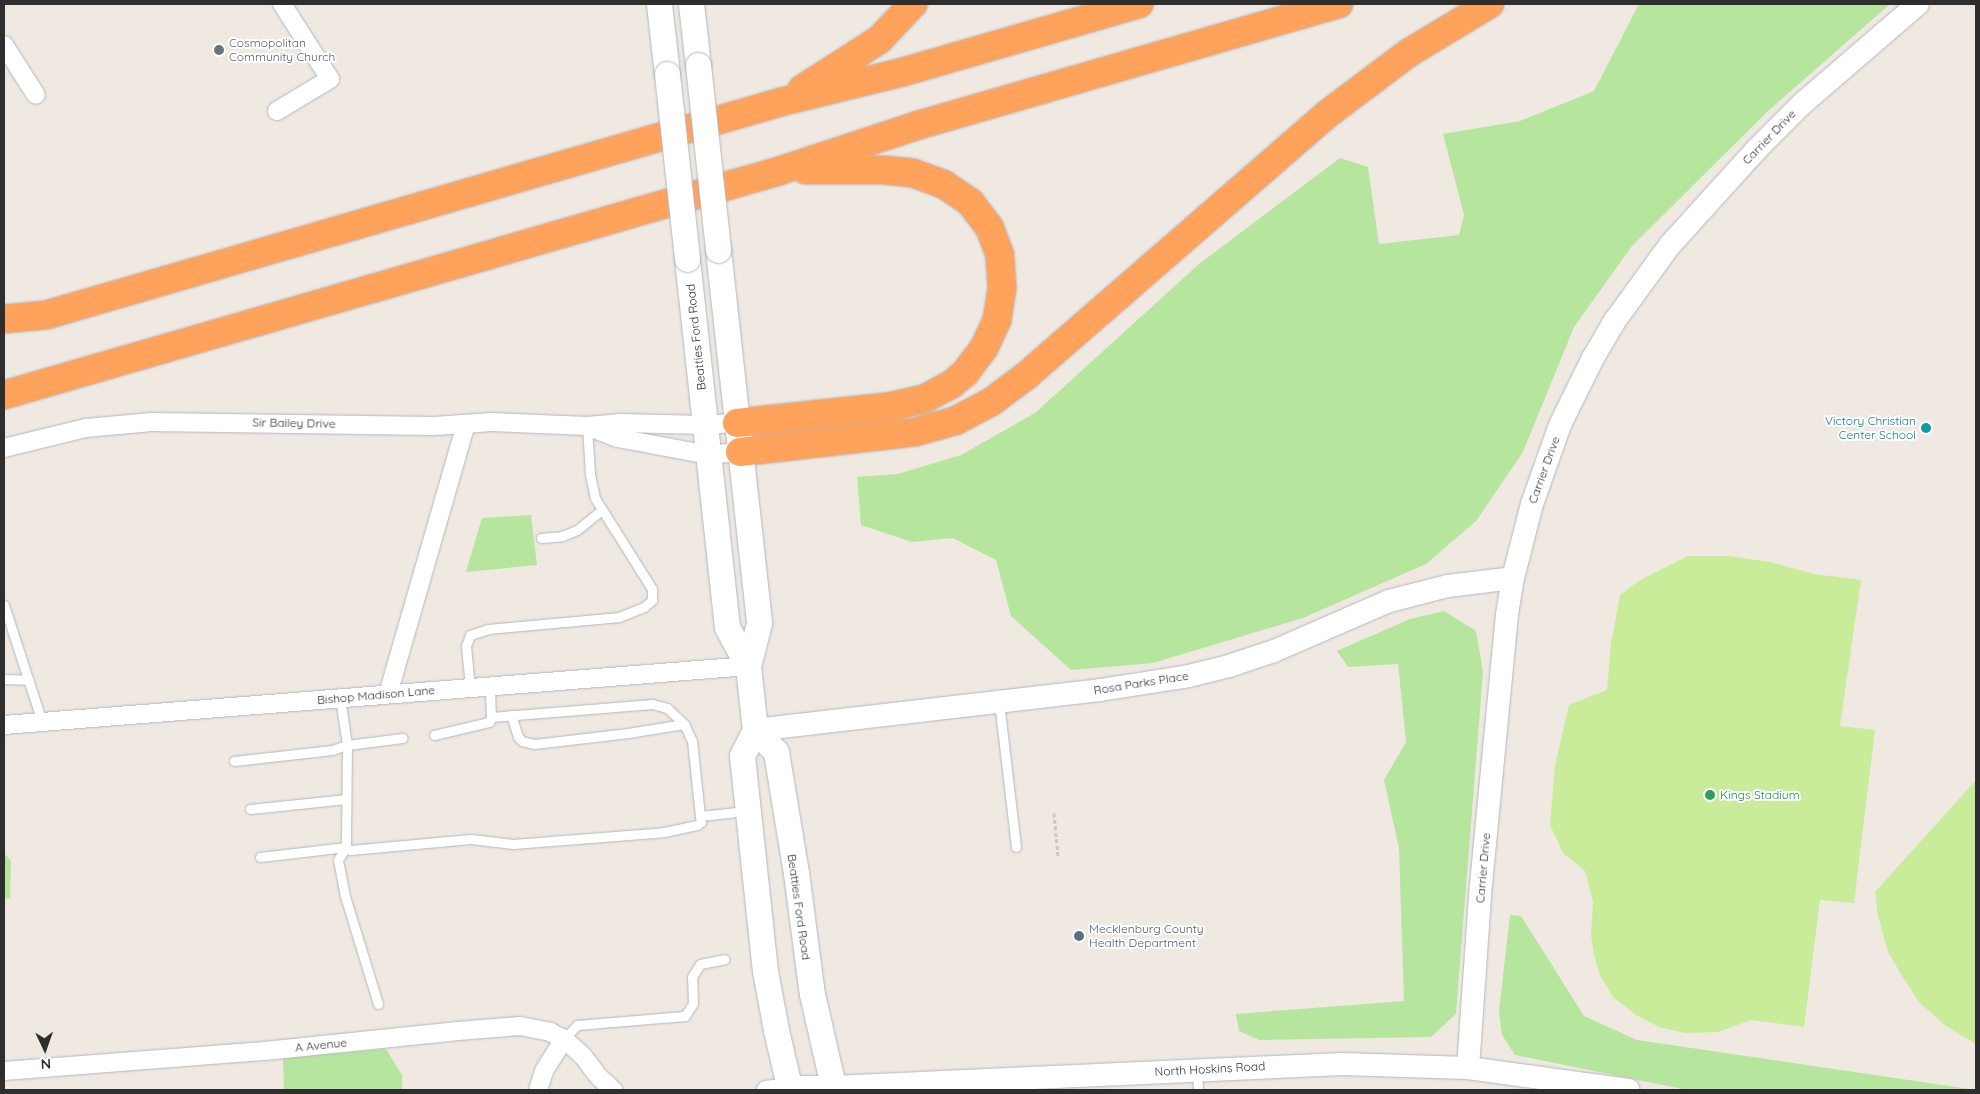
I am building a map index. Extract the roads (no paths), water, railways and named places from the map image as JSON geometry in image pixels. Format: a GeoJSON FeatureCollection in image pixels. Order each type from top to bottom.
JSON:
{"type":"FeatureCollection","features":[{"type":"Feature","properties":{"kind":"highway"},"geometry":{"type":"LineString","coordinates":[[781,102],[879,40],[913,4]]}},
{"type":"Feature","properties":{"kind":"highway"},"geometry":{"type":"LineString","coordinates":[[4,328],[46,314],[781,102],[903,72],[1139,4]]}},
{"type":"Feature","properties":{"kind":"highway"},"geometry":{"type":"LineString","coordinates":[[4,394],[779,171],[928,122],[1339,4]]}},
{"type":"Feature","properties":{"kind":"highway"},"geometry":{"type":"LineString","coordinates":[[740,452],[915,432],[955,421],[991,402],[1026,376],[1326,115],[1410,52],[1490,4]]}},
{"type":"Feature","properties":{"kind":"highway"},"geometry":{"type":"LineString","coordinates":[[737,423],[893,406],[924,399],[952,384],[975,361],[991,334],[1000,304],[1002,270],[996,240],[980,213],[957,192],[928,177],[898,171],[779,171]]}},
{"type":"Feature","properties":{"kind":"highway"},"geometry":{"type":"LineString","coordinates":[[4,318],[46,314]]}},
{"type":"Feature","properties":{"kind":"main road","name":"Beatties Ford Road"},"geometry":{"type":"LineString","coordinates":[[659,4],[728,627],[748,666]]}},
{"type":"Feature","properties":{"kind":"main road","name":"Beatties Ford Road"},"geometry":{"type":"LineString","coordinates":[[691,4],[759,623],[748,666],[755,730],[776,752],[796,874],[812,994],[834,1089]]}},
{"type":"Feature","properties":{"kind":"main road"},"geometry":{"type":"LineString","coordinates":[[755,730],[742,756],[782,1089]]}},
{"type":"Feature","properties":{"kind":"street"},"geometry":{"type":"LineString","coordinates":[[277,111],[330,79],[282,4]]}},
{"type":"Feature","properties":{"kind":"street","name":"Carrier Drive"},"geometry":{"type":"LineString","coordinates":[[1468,1068],[1502,652],[1513,578],[1532,504],[1560,425],[1593,358],[1640,284],[1670,245],[1756,150],[1840,68],[1918,4]]}},
{"type":"Feature","properties":{"kind":"street"},"geometry":{"type":"LineString","coordinates":[[4,45],[36,95]]}},
{"type":"Feature","properties":{"kind":"street","name":"Sir Bailey Drive"},"geometry":{"type":"LineString","coordinates":[[4,448],[86,428],[152,422],[434,426],[492,422],[587,426],[619,422],[705,425],[737,423]]}},
{"type":"Feature","properties":{"kind":"street"},"geometry":{"type":"LineString","coordinates":[[388,694],[466,424]]}},
{"type":"Feature","properties":{"kind":"street","name":"Sir Bailey Drive"},"geometry":{"type":"LineString","coordinates":[[587,426],[618,438],[708,455],[740,452]]}},
{"type":"Feature","properties":{"kind":"street","name":"Rosa Parks Place"},"geometry":{"type":"LineString","coordinates":[[755,730],[1144,684],[1213,670],[1274,650],[1389,601],[1448,586],[1513,578]]}},
{"type":"Feature","properties":{"kind":"street","name":"Bishop Madison Lane"},"geometry":{"type":"LineString","coordinates":[[4,725],[748,666]]}},
{"type":"Feature","properties":{"kind":"street","name":"A Avenue"},"geometry":{"type":"LineString","coordinates":[[4,1071],[265,1051],[512,1027],[530,1027],[550,1032],[564,1039],[584,1056],[602,1081],[613,1090]]}},
{"type":"Feature","properties":{"kind":"street"},"geometry":{"type":"LineString","coordinates":[[538,1090],[544,1070],[564,1039]]}},
{"type":"Feature","properties":{"kind":"street","name":"North Hoskins Road"},"geometry":{"type":"LineString","coordinates":[[782,1089],[1198,1080],[1342,1064],[1468,1068],[1629,1090]]}},
{"type":"Feature","properties":{"kind":"lane"},"geometry":{"type":"LineString","coordinates":[[470,688],[466,646],[470,635],[488,629],[619,618],[644,607],[652,600],[652,589],[595,498],[590,474],[587,426]]}},
{"type":"Feature","properties":{"kind":"lane"},"geometry":{"type":"LineString","coordinates":[[541,538],[562,536],[577,530],[602,510]]}},
{"type":"Feature","properties":{"kind":"lane"},"geometry":{"type":"LineString","coordinates":[[4,605],[42,722]]}},
{"type":"Feature","properties":{"kind":"lane"},"geometry":{"type":"LineString","coordinates":[[4,679],[28,680]]}},
{"type":"Feature","properties":{"kind":"lane"},"geometry":{"type":"LineString","coordinates":[[434,735],[489,722],[491,717],[490,686]]}},
{"type":"Feature","properties":{"kind":"lane"},"geometry":{"type":"LineString","coordinates":[[340,698],[347,745],[346,847],[338,860],[345,896],[378,1004]]}},
{"type":"Feature","properties":{"kind":"lane"},"geometry":{"type":"LineString","coordinates":[[998,702],[1016,847]]}},
{"type":"Feature","properties":{"kind":"lane"},"geometry":{"type":"LineString","coordinates":[[260,857],[346,847],[360,850],[471,839],[512,844],[664,832],[697,825],[701,822],[694,750],[684,724],[667,708],[652,704],[491,717]]}},
{"type":"Feature","properties":{"kind":"lane"},"geometry":{"type":"LineString","coordinates":[[511,715],[518,737],[522,741],[534,744],[628,734],[684,724]]}},
{"type":"Feature","properties":{"kind":"lane"},"geometry":{"type":"LineString","coordinates":[[234,761],[332,750],[347,745],[403,738]]}},
{"type":"Feature","properties":{"kind":"lane"},"geometry":{"type":"LineString","coordinates":[[250,809],[346,799]]}},
{"type":"Feature","properties":{"kind":"lane"},"geometry":{"type":"LineString","coordinates":[[700,816],[748,811]]}},
{"type":"Feature","properties":{"kind":"lane"},"geometry":{"type":"LineString","coordinates":[[564,1039],[577,1025],[685,1016],[693,1004],[692,977],[700,964],[725,959]]}},
{"type":"Feature","properties":{"kind":"place","name":"Cosmopolitan Community Church"},"geometry":{"type":"Point","coordinates":[219,50]}},
{"type":"Feature","properties":{"kind":"place","name":"Victory Christian Center School"},"geometry":{"type":"Point","coordinates":[1926,428]}},
{"type":"Feature","properties":{"kind":"place","name":"Kings Stadium"},"geometry":{"type":"Point","coordinates":[1710,795]}},
{"type":"Feature","properties":{"kind":"place","name":"Mecklenburg County Health Department"},"geometry":{"type":"Point","coordinates":[1079,936]}}]}
